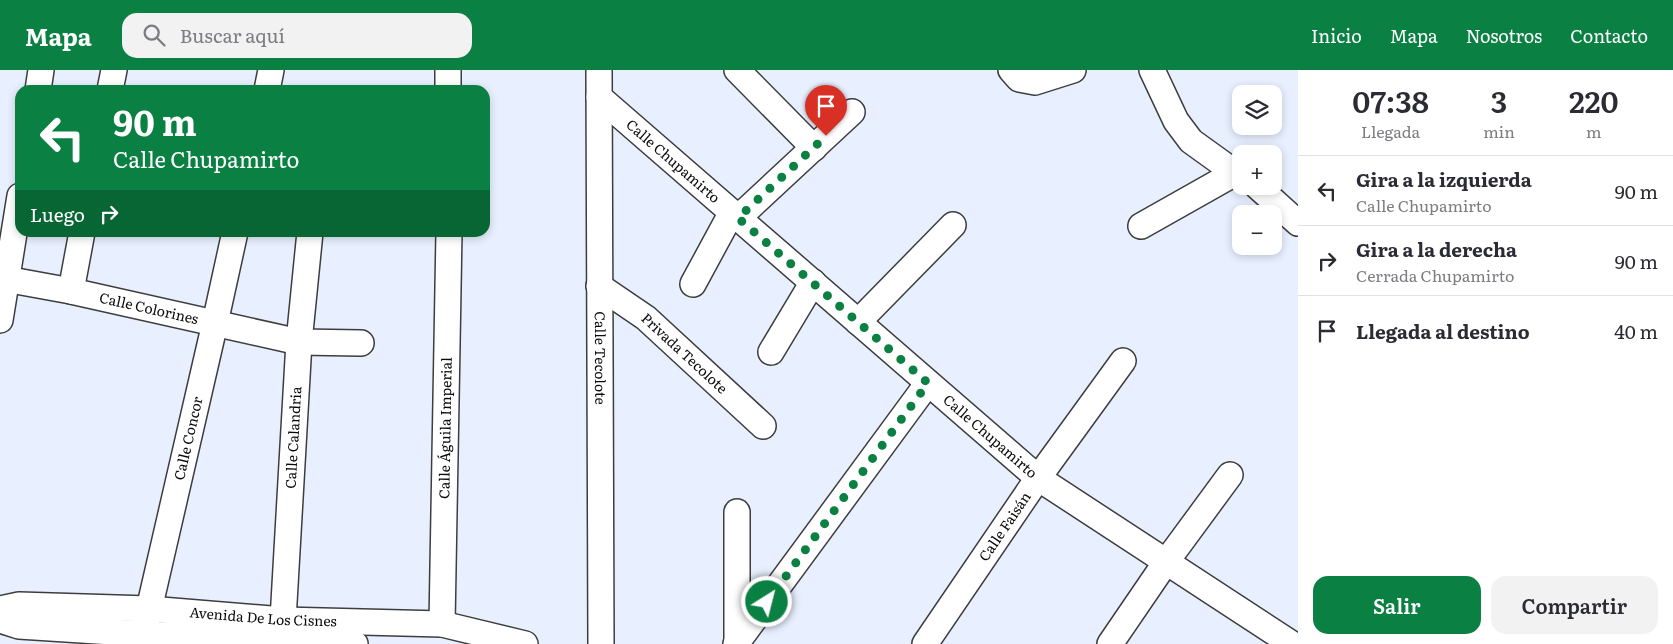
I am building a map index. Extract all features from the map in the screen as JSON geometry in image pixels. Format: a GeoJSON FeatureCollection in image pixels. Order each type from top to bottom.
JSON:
{"type":"FeatureCollection","features":[{"type":"Feature","properties":{"kind":"street"},"geometry":{"type":"LineString","coordinates":[[39,85],[41,70]]}},
{"type":"Feature","properties":{"kind":"street"},"geometry":{"type":"LineString","coordinates":[[111,85],[114,70]]}},
{"type":"Feature","properties":{"kind":"street"},"geometry":{"type":"LineString","coordinates":[[267,85],[271,70]]}},
{"type":"Feature","properties":{"kind":"street"},"geometry":{"type":"LineString","coordinates":[[448,70],[448,85]]}},
{"type":"Feature","properties":{"kind":"street","name":"Calle Tecolote"},"geometry":{"type":"LineString","coordinates":[[599,70],[601,644]]}},
{"type":"Feature","properties":{"kind":"street"},"geometry":{"type":"LineString","coordinates":[[737,70],[814,148]]}},
{"type":"Feature","properties":{"kind":"street"},"geometry":{"type":"LineString","coordinates":[[1015,75],[1035,82],[1073,70]]}},
{"type":"Feature","properties":{"kind":"street"},"geometry":{"type":"LineString","coordinates":[[1152,70],[1176,121],[1192,141],[1232,170]]}},
{"type":"Feature","properties":{"kind":"street","name":"Calle Chupamirto"},"geometry":{"type":"LineString","coordinates":[[599,97],[1038,478],[1292,644]]}},
{"type":"Feature","properties":{"kind":"street"},"geometry":{"type":"LineString","coordinates":[[692,284],[735,215],[814,148],[852,112]]}},
{"type":"Feature","properties":{"kind":"street"},"geometry":{"type":"LineString","coordinates":[[1141,226],[1232,188]]}},
{"type":"Feature","properties":{"kind":"street"},"geometry":{"type":"LineString","coordinates":[[1265,195],[1298,223]]}},
{"type":"Feature","properties":{"kind":"street"},"geometry":{"type":"LineString","coordinates":[[1278,195],[1298,204]]}},
{"type":"Feature","properties":{"kind":"street"},"geometry":{"type":"LineString","coordinates":[[0,320],[3,278],[15,220]]}},
{"type":"Feature","properties":{"kind":"street"},"geometry":{"type":"LineString","coordinates":[[858,322],[953,225]]}},
{"type":"Feature","properties":{"kind":"street"},"geometry":{"type":"LineString","coordinates":[[71,291],[81,237]]}},
{"type":"Feature","properties":{"kind":"street","name":"Calle Concor"},"geometry":{"type":"LineString","coordinates":[[142,639],[234,237]]}},
{"type":"Feature","properties":{"kind":"street","name":"Calle Calandria"},"geometry":{"type":"LineString","coordinates":[[288,635],[299,342],[310,237]]}},
{"type":"Feature","properties":{"kind":"street","name":"Calle Águila Imperial"},"geometry":{"type":"LineString","coordinates":[[442,624],[449,237]]}},
{"type":"Feature","properties":{"kind":"street","name":"Calle Colorines"},"geometry":{"type":"LineString","coordinates":[[3,278],[71,291],[299,342],[361,343]]}},
{"type":"Feature","properties":{"kind":"street"},"geometry":{"type":"LineString","coordinates":[[771,352],[812,282]]}},
{"type":"Feature","properties":{"kind":"street","name":"Privada Tecolote"},"geometry":{"type":"LineString","coordinates":[[599,286],[646,318],[763,426]]}},
{"type":"Feature","properties":{"kind":"street","name":"Calle Faisán"},"geometry":{"type":"LineString","coordinates":[[925,644],[1038,478],[1123,361]]}},
{"type":"Feature","properties":{"kind":"street"},"geometry":{"type":"LineString","coordinates":[[737,644],[928,383]]}},
{"type":"Feature","properties":{"kind":"street"},"geometry":{"type":"LineString","coordinates":[[1110,644],[1166,562],[1230,475]]}},
{"type":"Feature","properties":{"kind":"street"},"geometry":{"type":"LineString","coordinates":[[737,512],[737,644]]}},
{"type":"Feature","properties":{"kind":"street","name":"Avenida De Los Cisnes"},"geometry":{"type":"LineString","coordinates":[[0,609],[19,605],[149,609],[288,635],[355,644]]}},
{"type":"Feature","properties":{"kind":"street","name":"Avenida De Los Cisnes"},"geometry":{"type":"LineString","coordinates":[[0,620],[19,626],[142,639],[288,635],[442,624],[525,644]]}},
{"type":"Feature","properties":{"kind":"street"},"geometry":{"type":"LineString","coordinates":[[1292,644],[1298,636]]}},
{"type":"Feature","properties":{"kind":"route"},"geometry":{"type":"LineString","coordinates":[[767,602],[928,383],[738,218],[826,136]]}}]}
